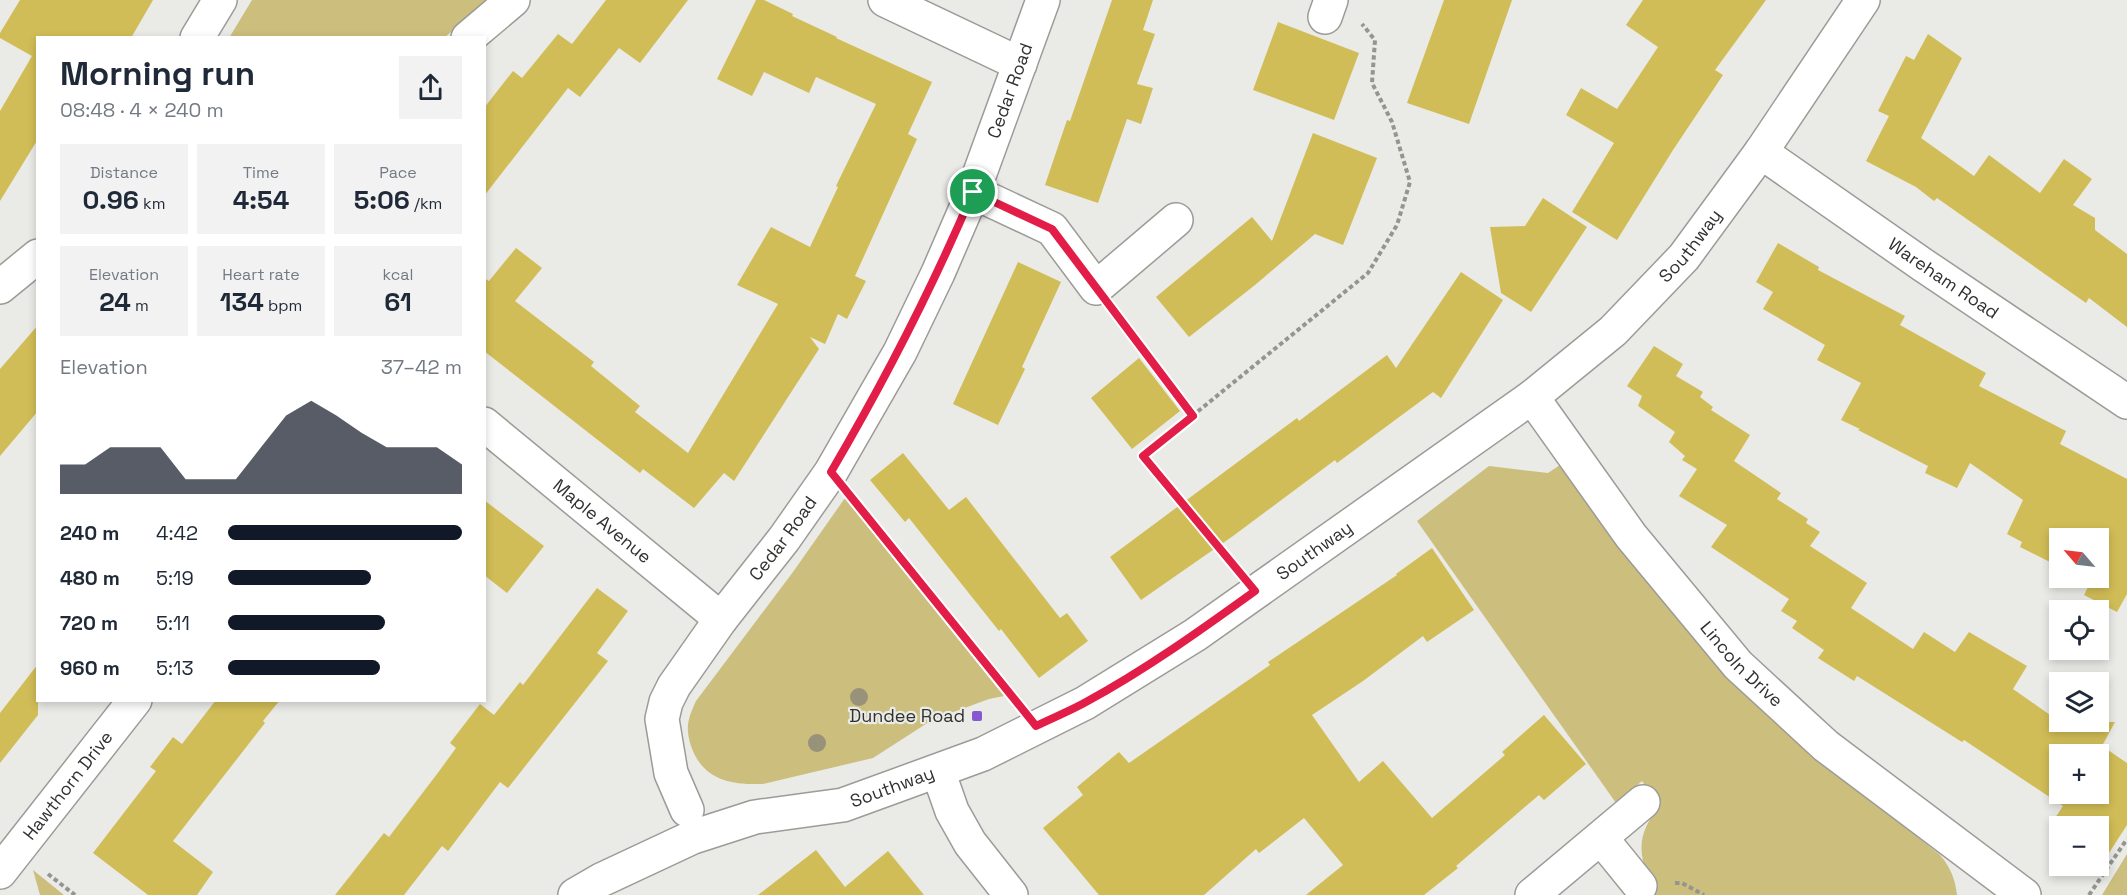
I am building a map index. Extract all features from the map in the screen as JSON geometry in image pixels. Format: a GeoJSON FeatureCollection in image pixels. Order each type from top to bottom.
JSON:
{"type":"FeatureCollection","features":[{"type":"Feature","properties":{"kind":"street"},"geometry":{"type":"LineString","coordinates":[[198,36],[220,0]]}},
{"type":"Feature","properties":{"kind":"street"},"geometry":{"type":"LineString","coordinates":[[470,36],[513,0]]}},
{"type":"Feature","properties":{"kind":"street"},"geometry":{"type":"LineString","coordinates":[[885,0],[1020,64]]}},
{"type":"Feature","properties":{"kind":"street","name":"Cedar Road"},"geometry":{"type":"LineString","coordinates":[[687,810],[671,773],[662,719],[666,702],[674,686],[721,619],[784,539],[831,472],[900,352],[973,192],[1043,0]]}},
{"type":"Feature","properties":{"kind":"street","name":"Southway"},"geometry":{"type":"LineString","coordinates":[[575,895],[601,880],[693,837],[755,817],[843,805],[983,754],[1085,703],[1195,635],[1532,397],[1613,331],[1684,257],[1761,152],[1863,0]]}},
{"type":"Feature","properties":{"kind":"street","name":"Wareham Road"},"geometry":{"type":"LineString","coordinates":[[1761,152],[1923,265],[2127,402]]}},
{"type":"Feature","properties":{"kind":"street"},"geometry":{"type":"LineString","coordinates":[[973,192],[1052,229],[1096,288],[1176,220]]}},
{"type":"Feature","properties":{"kind":"street"},"geometry":{"type":"LineString","coordinates":[[0,287],[36,258]]}},
{"type":"Feature","properties":{"kind":"street","name":"Lincoln Drive"},"geometry":{"type":"LineString","coordinates":[[1532,397],[1631,536],[1738,665],[1826,746],[2007,890]]}},
{"type":"Feature","properties":{"kind":"street","name":"Maple Avenue"},"geometry":{"type":"LineString","coordinates":[[486,426],[721,619]]}},
{"type":"Feature","properties":{"kind":"street","name":"Hawthorn Drive"},"geometry":{"type":"LineString","coordinates":[[0,872],[133,702]]}},
{"type":"Feature","properties":{"kind":"street"},"geometry":{"type":"LineString","coordinates":[[938,771],[952,811],[970,843],[1011,895]]}},
{"type":"Feature","properties":{"kind":"street"},"geometry":{"type":"LineString","coordinates":[[1532,895],[1642,802]]}},
{"type":"Feature","properties":{"kind":"street"},"geometry":{"type":"LineString","coordinates":[[1601,838],[1640,886]]}},
{"type":"Feature","properties":{"kind":"street"},"geometry":{"type":"LineString","coordinates":[[0,889],[7,895]]}},
{"type":"Feature","properties":{"kind":"path"},"geometry":{"type":"LineString","coordinates":[[1255,591],[1143,456],[1368,273],[1397,225],[1410,182],[1392,122],[1371,83],[1375,40],[1337,11]]}},
{"type":"Feature","properties":{"kind":"path"},"geometry":{"type":"LineString","coordinates":[[1096,288],[1193,416]]}},
{"type":"Feature","properties":{"kind":"path"},"geometry":{"type":"LineString","coordinates":[[831,472],[1036,726]]}},
{"type":"Feature","properties":{"kind":"path"},"geometry":{"type":"LineString","coordinates":[[2089,895],[2127,840]]}},
{"type":"Feature","properties":{"kind":"shaded area"},"geometry":{"type":"Polygon","coordinates":[[[252,0],[489,0],[446,36],[230,36],[252,0]]]}},
{"type":"Feature","properties":{"kind":"shaded area"},"geometry":{"type":"Polygon","coordinates":[[[1560,465],[1728,676],[1816,756],[1940,855],[1952,874],[1957,895],[1638,895],[1647,874],[1642,854],[1643,837],[1649,821],[1660,805],[1642,781],[1616,803],[1417,521],[1489,466],[1548,473],[1560,465]]]}},
{"type":"Feature","properties":{"kind":"shaded area"},"geometry":{"type":"Polygon","coordinates":[[[845,498],[1004,696],[989,699],[932,720],[873,758],[763,784],[740,783],[719,778],[703,766],[691,746],[688,728],[693,707],[845,498]]]}},
{"type":"Feature","properties":{"kind":"shaded area"},"geometry":{"type":"Polygon","coordinates":[[[2127,854],[2127,895],[2102,895],[2127,854]]]}},
{"type":"Feature","properties":{"kind":"shaded area"},"geometry":{"type":"Polygon","coordinates":[[[33,870],[64,895],[40,895],[33,870]]]}},
{"type":"Feature","properties":{"kind":"building"},"geometry":{"type":"Polygon","coordinates":[[[20,0],[153,0],[132,36],[36,36],[36,142],[0,201],[0,111],[32,56],[0,38],[0,33],[20,0]]]}},
{"type":"Feature","properties":{"kind":"building"},"geometry":{"type":"Polygon","coordinates":[[[606,0],[688,0],[640,63],[619,48],[580,97],[568,88],[486,193],[486,105],[513,71],[522,78],[558,34],[572,44],[606,0]]]}},
{"type":"Feature","properties":{"kind":"building"},"geometry":{"type":"Polygon","coordinates":[[[756,0],[764,0],[836,38],[932,82],[908,134],[917,139],[855,276],[866,281],[847,319],[838,314],[825,344],[810,337],[819,349],[734,481],[724,473],[694,508],[643,469],[640,473],[486,353],[486,279],[489,281],[516,248],[542,268],[515,301],[594,362],[591,366],[640,406],[635,412],[688,453],[778,304],[737,285],[771,227],[810,247],[838,187],[836,186],[876,104],[816,77],[809,93],[764,72],[752,96],[717,79],[756,0]]]}},
{"type":"Feature","properties":{"kind":"building"},"geometry":{"type":"Polygon","coordinates":[[[1112,0],[1153,0],[1143,30],[1155,34],[1137,84],[1153,88],[1141,124],[1127,119],[1098,203],[1045,185],[1112,0]]]}},
{"type":"Feature","properties":{"kind":"building"},"geometry":{"type":"Polygon","coordinates":[[[1444,0],[1512,0],[1469,124],[1407,103],[1444,0]]]}},
{"type":"Feature","properties":{"kind":"building"},"geometry":{"type":"Polygon","coordinates":[[[1643,0],[1766,0],[1715,70],[1723,75],[1617,240],[1572,212],[1614,143],[1566,115],[1581,88],[1617,109],[1658,47],[1626,25],[1643,0]]]}},
{"type":"Feature","properties":{"kind":"building"},"geometry":{"type":"Polygon","coordinates":[[[1278,22],[1359,53],[1334,120],[1253,90],[1278,22]]]}},
{"type":"Feature","properties":{"kind":"building"},"geometry":{"type":"Polygon","coordinates":[[[1928,34],[1962,58],[1921,138],[1974,176],[1989,155],[2040,193],[2064,159],[2092,179],[2073,205],[2095,218],[2095,230],[2127,254],[2127,327],[2089,298],[2086,303],[1937,198],[1934,201],[1916,187],[1866,161],[1889,116],[1878,111],[1906,56],[1914,60],[1928,34]]]}},
{"type":"Feature","properties":{"kind":"building"},"geometry":{"type":"Polygon","coordinates":[[[1313,133],[1377,158],[1343,245],[1315,234],[1189,337],[1156,297],[1252,217],[1272,241],[1313,133]]]}},
{"type":"Feature","properties":{"kind":"building"},"geometry":{"type":"Polygon","coordinates":[[[1543,198],[1587,227],[1531,312],[1501,293],[1490,227],[1525,226],[1543,198]]]}},
{"type":"Feature","properties":{"kind":"building"},"geometry":{"type":"Polygon","coordinates":[[[1778,243],[1819,267],[1818,270],[1905,316],[1900,325],[1986,373],[1979,386],[2066,431],[2060,444],[2127,479],[2127,594],[2117,612],[2109,608],[2109,600],[2094,600],[2084,595],[2088,588],[2109,588],[2109,528],[2049,528],[2049,562],[2020,547],[2022,542],[2007,534],[2023,500],[1970,463],[1957,488],[1925,473],[1928,466],[1841,420],[1861,383],[1817,360],[1825,345],[1763,309],[1773,292],[1756,282],[1778,243]]]}},
{"type":"Feature","properties":{"kind":"building"},"geometry":{"type":"Polygon","coordinates":[[[1018,262],[1061,282],[1022,367],[1025,369],[998,425],[953,404],[1018,262]]]}},
{"type":"Feature","properties":{"kind":"building"},"geometry":{"type":"Polygon","coordinates":[[[1461,272],[1503,300],[1441,398],[1433,392],[1337,463],[1335,460],[1233,536],[1141,600],[1110,557],[1297,418],[1299,421],[1387,355],[1396,368],[1461,272]]]}},
{"type":"Feature","properties":{"kind":"building"},"geometry":{"type":"Polygon","coordinates":[[[36,327],[36,413],[0,456],[0,369],[36,327]]]}},
{"type":"Feature","properties":{"kind":"building"},"geometry":{"type":"Polygon","coordinates":[[[1654,346],[1683,364],[1676,376],[1703,392],[1700,397],[1713,407],[1711,410],[1750,435],[1734,461],[1781,493],[1777,499],[1808,519],[1806,523],[1820,532],[1810,546],[1867,583],[1851,608],[1913,649],[1924,632],[1955,652],[1969,632],[2027,666],[2013,689],[2049,714],[2049,732],[2109,732],[2109,722],[2115,722],[2103,744],[2049,744],[2049,797],[1964,740],[1962,742],[1857,676],[1854,681],[1818,658],[1824,650],[1792,628],[1797,621],[1781,611],[1789,599],[1711,547],[1727,525],[1679,496],[1697,469],[1682,460],[1685,456],[1669,442],[1675,432],[1638,406],[1642,396],[1627,386],[1654,346]]]}},
{"type":"Feature","properties":{"kind":"building"},"geometry":{"type":"Polygon","coordinates":[[[1139,358],[1180,411],[1132,449],[1091,398],[1139,358]]]}},
{"type":"Feature","properties":{"kind":"building"},"geometry":{"type":"Polygon","coordinates":[[[903,453],[949,510],[966,497],[1060,618],[1067,613],[1088,641],[1039,678],[909,518],[905,522],[870,480],[903,453]]]}},
{"type":"Feature","properties":{"kind":"building"},"geometry":{"type":"Polygon","coordinates":[[[486,502],[544,546],[507,593],[486,577],[486,502]]]}},
{"type":"Feature","properties":{"kind":"building"},"geometry":{"type":"Polygon","coordinates":[[[1432,548],[1474,610],[1427,642],[1423,636],[1363,681],[1312,715],[1359,782],[1383,761],[1432,818],[1505,755],[1502,752],[1544,715],[1586,764],[1544,800],[1539,795],[1456,866],[1458,868],[1424,895],[1306,895],[1343,865],[1304,818],[1259,853],[1256,849],[1204,895],[1099,895],[1043,828],[1083,795],[1077,787],[1119,752],[1129,763],[1270,665],[1268,662],[1397,575],[1432,548]]]}},
{"type":"Feature","properties":{"kind":"building"},"geometry":{"type":"Polygon","coordinates":[[[597,588],[628,611],[597,653],[608,661],[508,788],[500,782],[448,851],[442,846],[404,895],[335,895],[384,833],[389,837],[437,774],[456,748],[450,743],[480,704],[494,715],[520,682],[523,685],[597,588]]]}},
{"type":"Feature","properties":{"kind":"building"},"geometry":{"type":"Polygon","coordinates":[[[36,667],[38,715],[0,763],[0,713],[36,667]]]}},
{"type":"Feature","properties":{"kind":"building"},"geometry":{"type":"Polygon","coordinates":[[[214,702],[278,702],[263,721],[265,723],[173,841],[213,872],[197,895],[148,895],[93,853],[156,771],[150,767],[173,737],[182,744],[214,702]]]}},
{"type":"Feature","properties":{"kind":"building"},"geometry":{"type":"Polygon","coordinates":[[[2109,751],[2127,763],[2127,825],[2109,853],[2109,816],[2056,816],[2063,806],[2060,804],[2109,804],[2109,751]]]}},
{"type":"Feature","properties":{"kind":"building"},"geometry":{"type":"Polygon","coordinates":[[[816,850],[845,887],[888,851],[924,895],[758,895],[816,850]]]}},
{"type":"Feature","properties":{"kind":"place","name":"Dundee Road"},"geometry":{"type":"Point","coordinates":[977,716]}},
{"type":"Feature","properties":{"kind":"route"},"geometry":{"type":"LineString","coordinates":[[973,192],[1052,229],[1193,416],[1143,456],[1255,591],[1195,635],[1132,675],[1085,703],[1036,726],[831,472],[900,352],[973,192]]}}]}
